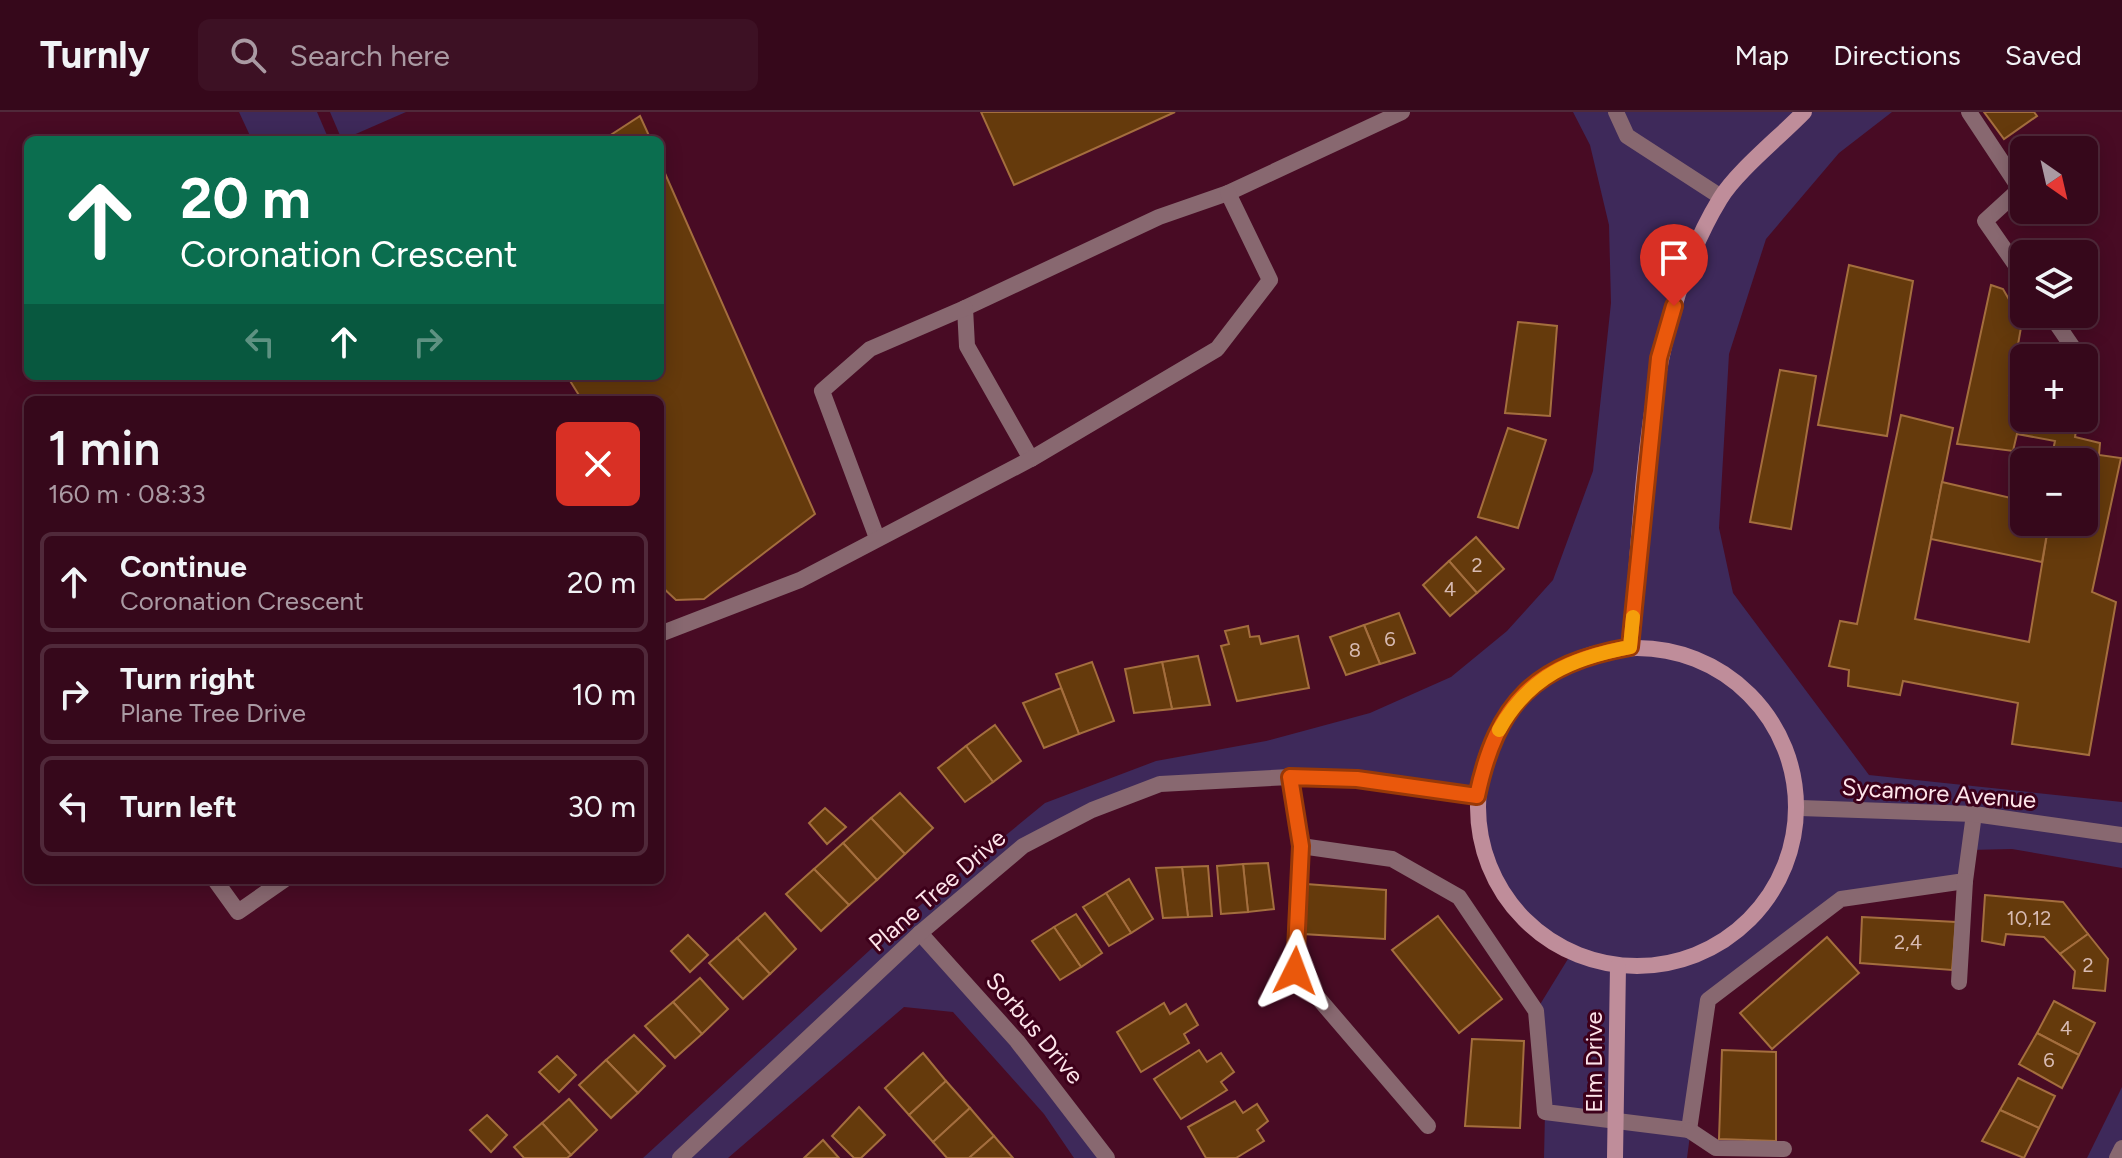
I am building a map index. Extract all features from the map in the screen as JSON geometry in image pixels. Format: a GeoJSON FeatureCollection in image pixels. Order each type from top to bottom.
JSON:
{"type":"FeatureCollection","features":[{"type":"Feature","properties":{"kind":"street"},"geometry":{"type":"LineString","coordinates":[[877,538],[822,391],[870,349],[1159,217],[1228,193],[1402,112]]}},
{"type":"Feature","properties":{"kind":"street"},"geometry":{"type":"LineString","coordinates":[[1616,112],[1627,136],[1721,197]]}},
{"type":"Feature","properties":{"kind":"street"},"geometry":{"type":"LineString","coordinates":[[1630,647],[1659,358],[1682,279],[1721,197],[1804,112]]}},
{"type":"Feature","properties":{"kind":"street"},"geometry":{"type":"LineString","coordinates":[[1969,112],[2020,189],[1985,221],[2010,257]]}},
{"type":"Feature","properties":{"kind":"street"},"geometry":{"type":"LineString","coordinates":[[664,632],[800,580],[1031,459],[1217,349],[1270,280],[1228,193]]}},
{"type":"Feature","properties":{"kind":"street"},"geometry":{"type":"LineString","coordinates":[[965,308],[967,346],[1031,459]]}},
{"type":"Feature","properties":{"kind":"street"},"geometry":{"type":"LineString","coordinates":[[1630,647],[1679,652],[1725,672],[1762,705],[1787,748],[1800,808],[1794,843],[1777,887],[1748,924],[1709,950],[1665,965],[1618,966],[1571,954],[1530,927],[1499,889],[1481,844],[1477,796],[1487,750],[1510,710],[1543,677],[1584,656],[1630,647]]}},
{"type":"Feature","properties":{"kind":"street"},"geometry":{"type":"LineString","coordinates":[[1290,777],[1301,846],[1295,971],[1428,1126]]}},
{"type":"Feature","properties":{"kind":"street","name":"Plane Tree Drive"},"geometry":{"type":"LineString","coordinates":[[680,1158],[920,933],[1023,846],[1092,810],[1160,784],[1290,777],[1357,779],[1477,796]]}},
{"type":"Feature","properties":{"kind":"street","name":"Sycamore Avenue"},"geometry":{"type":"LineString","coordinates":[[1800,808],[1974,814],[2122,835]]}},
{"type":"Feature","properties":{"kind":"street"},"geometry":{"type":"LineString","coordinates":[[1959,982],[1965,881],[1974,814]]}},
{"type":"Feature","properties":{"kind":"street"},"geometry":{"type":"LineString","coordinates":[[1301,846],[1392,859],[1459,897],[1536,1011],[1545,1112],[1689,1130],[1716,1148],[1784,1149]]}},
{"type":"Feature","properties":{"kind":"street"},"geometry":{"type":"LineString","coordinates":[[1689,1130],[1708,1000],[1841,899],[1965,881]]}},
{"type":"Feature","properties":{"kind":"street"},"geometry":{"type":"LineString","coordinates":[[218,884],[238,912],[278,884]]}},
{"type":"Feature","properties":{"kind":"street","name":"Sorbus Drive"},"geometry":{"type":"LineString","coordinates":[[920,933],[1017,1041],[1107,1158]]}},
{"type":"Feature","properties":{"kind":"street","name":"Elm Drive"},"geometry":{"type":"LineString","coordinates":[[1615,1158],[1618,966]]}},
{"type":"Feature","properties":{"kind":"street"},"geometry":{"type":"LineString","coordinates":[[2117,1158],[2122,1148]]}},
{"type":"Feature","properties":{"kind":"shaded area"},"geometry":{"type":"Polygon","coordinates":[[[239,112],[317,112],[327,136],[250,136],[239,112]]]}},
{"type":"Feature","properties":{"kind":"shaded area"},"geometry":{"type":"Polygon","coordinates":[[[330,112],[406,112],[351,136],[340,136],[330,112]]]}},
{"type":"Feature","properties":{"kind":"shaded area"},"geometry":{"type":"Polygon","coordinates":[[[1573,112],[1892,112],[1839,153],[1766,239],[1729,354],[1719,528],[1733,593],[1869,775],[2122,802],[2122,868],[2012,849],[1969,850],[1965,881],[1841,899],[1708,1000],[1687,1158],[1544,1158],[1545,1112],[1536,1011],[1571,954],[1528,921],[1501,888],[1485,849],[1477,796],[1357,779],[1160,784],[1023,846],[920,933],[1107,1158],[1074,1158],[1044,1114],[953,1012],[904,1007],[728,1158],[643,1158],[906,917],[1045,803],[1156,761],[1266,741],[1370,713],[1451,677],[1507,631],[1553,580],[1593,471],[1611,303],[1609,225],[1590,145],[1573,112]]]}},
{"type":"Feature","properties":{"kind":"shaded area"},"geometry":{"type":"Polygon","coordinates":[[[2122,1087],[2122,1158],[2087,1158],[2122,1087]]]}},
{"type":"Feature","properties":{"kind":"building"},"geometry":{"type":"Polygon","coordinates":[[[981,112],[1175,112],[1014,185],[981,112]]]}},
{"type":"Feature","properties":{"kind":"building"},"geometry":{"type":"Polygon","coordinates":[[[1984,112],[2034,112],[2037,116],[2004,139],[1984,112]]]}},
{"type":"Feature","properties":{"kind":"building"},"geometry":{"type":"Polygon","coordinates":[[[640,116],[649,136],[609,136],[640,116]]]}},
{"type":"Feature","properties":{"kind":"building"},"geometry":{"type":"Polygon","coordinates":[[[664,171],[815,514],[704,599],[676,600],[664,589],[664,396],[580,396],[570,380],[664,380],[664,171]]]}},
{"type":"Feature","properties":{"kind":"building"},"geometry":{"type":"Polygon","coordinates":[[[1849,265],[1913,281],[1887,436],[1818,425],[1849,265]]]}},
{"type":"Feature","properties":{"kind":"building"},"geometry":{"type":"Polygon","coordinates":[[[1991,285],[2003,289],[2010,301],[2010,328],[2021,328],[2018,344],[2010,344],[2010,432],[2076,432],[2075,437],[2100,443],[2099,455],[2121,458],[2092,592],[2116,602],[2089,755],[2012,744],[2018,703],[1903,681],[1900,695],[1848,686],[1849,670],[1829,666],[1840,621],[1857,624],[1901,415],[1953,428],[1915,619],[2029,642],[2047,536],[2098,536],[2098,448],[2054,448],[2055,441],[2017,434],[2010,451],[1957,444],[1991,285]]]}},
{"type":"Feature","properties":{"kind":"building"},"geometry":{"type":"Polygon","coordinates":[[[1518,322],[1557,326],[1550,416],[1505,413],[1518,322]]]}},
{"type":"Feature","properties":{"kind":"building"},"geometry":{"type":"Polygon","coordinates":[[[1780,370],[1816,376],[1791,529],[1750,522],[1780,370]]]}},
{"type":"Feature","properties":{"kind":"building"},"geometry":{"type":"Polygon","coordinates":[[[1508,428],[1546,440],[1518,528],[1478,517],[1508,428]]]}},
{"type":"Feature","properties":{"kind":"building"},"geometry":{"type":"Polygon","coordinates":[[[1942,482],[2010,498],[2010,536],[2047,536],[2042,562],[1931,539],[1942,482]]]}},
{"type":"Feature","properties":{"kind":"building"},"geometry":{"type":"Polygon","coordinates":[[[1476,537],[1504,569],[1477,593],[1449,561],[1476,537]]]}},
{"type":"Feature","properties":{"kind":"building"},"geometry":{"type":"Polygon","coordinates":[[[1449,561],[1477,593],[1450,616],[1423,585],[1449,561]]]}},
{"type":"Feature","properties":{"kind":"building"},"geometry":{"type":"Polygon","coordinates":[[[1399,613],[1415,653],[1380,664],[1364,625],[1399,613]]]}},
{"type":"Feature","properties":{"kind":"building"},"geometry":{"type":"Polygon","coordinates":[[[1364,625],[1380,664],[1346,675],[1330,637],[1364,625]]]}},
{"type":"Feature","properties":{"kind":"building"},"geometry":{"type":"Polygon","coordinates":[[[1248,626],[1250,637],[1259,636],[1261,644],[1298,636],[1309,688],[1237,701],[1221,646],[1229,644],[1225,631],[1248,626]]]}},
{"type":"Feature","properties":{"kind":"building"},"geometry":{"type":"Polygon","coordinates":[[[1198,656],[1210,705],[1172,709],[1162,662],[1198,656]]]}},
{"type":"Feature","properties":{"kind":"building"},"geometry":{"type":"Polygon","coordinates":[[[1092,662],[1114,721],[1079,734],[1056,674],[1092,662]]]}},
{"type":"Feature","properties":{"kind":"building"},"geometry":{"type":"Polygon","coordinates":[[[1162,662],[1172,709],[1134,713],[1125,669],[1162,662]]]}},
{"type":"Feature","properties":{"kind":"building"},"geometry":{"type":"Polygon","coordinates":[[[1061,688],[1079,734],[1044,748],[1023,703],[1061,688]]]}},
{"type":"Feature","properties":{"kind":"building"},"geometry":{"type":"Polygon","coordinates":[[[995,725],[1021,761],[993,782],[966,746],[995,725]]]}},
{"type":"Feature","properties":{"kind":"building"},"geometry":{"type":"Polygon","coordinates":[[[966,746],[993,782],[965,802],[938,768],[966,746]]]}},
{"type":"Feature","properties":{"kind":"building"},"geometry":{"type":"Polygon","coordinates":[[[900,793],[933,828],[905,854],[871,818],[900,793]]]}},
{"type":"Feature","properties":{"kind":"building"},"geometry":{"type":"Polygon","coordinates":[[[825,808],[846,827],[827,844],[809,823],[825,808]]]}},
{"type":"Feature","properties":{"kind":"building"},"geometry":{"type":"Polygon","coordinates":[[[871,818],[905,854],[877,880],[843,843],[871,818]]]}},
{"type":"Feature","properties":{"kind":"building"},"geometry":{"type":"Polygon","coordinates":[[[843,843],[877,880],[849,905],[814,869],[843,843]]]}},
{"type":"Feature","properties":{"kind":"building"},"geometry":{"type":"Polygon","coordinates":[[[1268,863],[1274,909],[1248,912],[1243,864],[1268,863]]]}},
{"type":"Feature","properties":{"kind":"building"},"geometry":{"type":"Polygon","coordinates":[[[1243,864],[1248,912],[1221,914],[1217,866],[1243,864]]]}},
{"type":"Feature","properties":{"kind":"building"},"geometry":{"type":"Polygon","coordinates":[[[1208,866],[1212,916],[1188,917],[1182,867],[1208,866]]]}},
{"type":"Feature","properties":{"kind":"building"},"geometry":{"type":"Polygon","coordinates":[[[1182,867],[1188,917],[1163,918],[1156,868],[1182,867]]]}},
{"type":"Feature","properties":{"kind":"building"},"geometry":{"type":"Polygon","coordinates":[[[814,869],[849,905],[821,931],[786,894],[814,869]]]}},
{"type":"Feature","properties":{"kind":"building"},"geometry":{"type":"Polygon","coordinates":[[[1129,879],[1153,919],[1131,933],[1106,893],[1129,879]]]}},
{"type":"Feature","properties":{"kind":"building"},"geometry":{"type":"Polygon","coordinates":[[[1306,884],[1386,890],[1385,939],[1303,934],[1306,884]]]}},
{"type":"Feature","properties":{"kind":"building"},"geometry":{"type":"Polygon","coordinates":[[[1106,893],[1131,933],[1109,946],[1083,907],[1106,893]]]}},
{"type":"Feature","properties":{"kind":"building"},"geometry":{"type":"Polygon","coordinates":[[[1985,895],[2063,902],[2088,934],[2060,954],[2044,937],[2006,934],[2004,945],[1982,941],[1985,895]]]}},
{"type":"Feature","properties":{"kind":"building"},"geometry":{"type":"Polygon","coordinates":[[[765,913],[796,949],[770,974],[737,938],[765,913]]]}},
{"type":"Feature","properties":{"kind":"building"},"geometry":{"type":"Polygon","coordinates":[[[1076,914],[1102,953],[1081,967],[1054,927],[1076,914]]]}},
{"type":"Feature","properties":{"kind":"building"},"geometry":{"type":"Polygon","coordinates":[[[1438,916],[1502,999],[1459,1033],[1392,950],[1438,916]]]}},
{"type":"Feature","properties":{"kind":"building"},"geometry":{"type":"Polygon","coordinates":[[[1862,917],[1956,922],[1952,970],[1860,963],[1862,917]]]}},
{"type":"Feature","properties":{"kind":"building"},"geometry":{"type":"Polygon","coordinates":[[[1054,927],[1081,967],[1060,980],[1032,941],[1054,927]]]}},
{"type":"Feature","properties":{"kind":"building"},"geometry":{"type":"Polygon","coordinates":[[[2088,934],[2108,959],[2105,991],[2073,988],[2075,971],[2060,954],[2088,934]]]}},
{"type":"Feature","properties":{"kind":"building"},"geometry":{"type":"Polygon","coordinates":[[[688,935],[708,955],[690,972],[671,951],[688,935]]]}},
{"type":"Feature","properties":{"kind":"building"},"geometry":{"type":"Polygon","coordinates":[[[1827,937],[1859,973],[1772,1049],[1740,1013],[1827,937]]]}},
{"type":"Feature","properties":{"kind":"building"},"geometry":{"type":"Polygon","coordinates":[[[737,938],[770,974],[743,999],[709,963],[737,938]]]}},
{"type":"Feature","properties":{"kind":"building"},"geometry":{"type":"Polygon","coordinates":[[[700,978],[728,1009],[702,1034],[673,1002],[700,978]]]}},
{"type":"Feature","properties":{"kind":"building"},"geometry":{"type":"Polygon","coordinates":[[[2054,1001],[2095,1023],[2079,1055],[2037,1033],[2054,1001]]]}},
{"type":"Feature","properties":{"kind":"building"},"geometry":{"type":"Polygon","coordinates":[[[673,1002],[702,1034],[675,1058],[645,1026],[673,1002]]]}},
{"type":"Feature","properties":{"kind":"building"},"geometry":{"type":"Polygon","coordinates":[[[1164,1003],[1170,1014],[1186,1004],[1198,1025],[1184,1034],[1189,1043],[1141,1072],[1117,1032],[1164,1003]]]}},
{"type":"Feature","properties":{"kind":"building"},"geometry":{"type":"Polygon","coordinates":[[[2037,1033],[2079,1055],[2062,1088],[2019,1064],[2037,1033]]]}},
{"type":"Feature","properties":{"kind":"building"},"geometry":{"type":"Polygon","coordinates":[[[634,1035],[665,1066],[638,1093],[606,1060],[634,1035]]]}},
{"type":"Feature","properties":{"kind":"building"},"geometry":{"type":"Polygon","coordinates":[[[1472,1039],[1524,1041],[1520,1128],[1465,1126],[1472,1039]]]}},
{"type":"Feature","properties":{"kind":"building"},"geometry":{"type":"Polygon","coordinates":[[[1199,1050],[1207,1062],[1221,1053],[1234,1072],[1221,1082],[1227,1090],[1181,1119],[1154,1079],[1199,1050]]]}},
{"type":"Feature","properties":{"kind":"building"},"geometry":{"type":"Polygon","coordinates":[[[1722,1050],[1776,1052],[1776,1141],[1719,1139],[1722,1050]]]}},
{"type":"Feature","properties":{"kind":"building"},"geometry":{"type":"Polygon","coordinates":[[[923,1053],[946,1081],[909,1115],[885,1088],[923,1053]]]}},
{"type":"Feature","properties":{"kind":"building"},"geometry":{"type":"Polygon","coordinates":[[[557,1056],[576,1075],[559,1092],[539,1072],[557,1056]]]}},
{"type":"Feature","properties":{"kind":"building"},"geometry":{"type":"Polygon","coordinates":[[[606,1060],[638,1093],[611,1118],[579,1085],[606,1060]]]}},
{"type":"Feature","properties":{"kind":"building"},"geometry":{"type":"Polygon","coordinates":[[[2018,1078],[2055,1096],[2039,1128],[2000,1110],[2018,1078]]]}},
{"type":"Feature","properties":{"kind":"building"},"geometry":{"type":"Polygon","coordinates":[[[946,1081],[970,1108],[933,1142],[909,1115],[946,1081]]]}},
{"type":"Feature","properties":{"kind":"building"},"geometry":{"type":"Polygon","coordinates":[[[569,1099],[597,1130],[571,1155],[542,1123],[569,1099]]]}},
{"type":"Feature","properties":{"kind":"building"},"geometry":{"type":"Polygon","coordinates":[[[1235,1101],[1243,1113],[1257,1104],[1268,1121],[1257,1130],[1264,1141],[1236,1158],[1206,1158],[1188,1127],[1235,1101]]]}},
{"type":"Feature","properties":{"kind":"building"},"geometry":{"type":"Polygon","coordinates":[[[859,1107],[885,1135],[861,1158],[854,1158],[832,1136],[859,1107]]]}},
{"type":"Feature","properties":{"kind":"building"},"geometry":{"type":"Polygon","coordinates":[[[970,1108],[994,1136],[969,1158],[947,1158],[933,1142],[970,1108]]]}},
{"type":"Feature","properties":{"kind":"building"},"geometry":{"type":"Polygon","coordinates":[[[2000,1110],[2039,1128],[2024,1158],[1982,1141],[2000,1110]]]}},
{"type":"Feature","properties":{"kind":"building"},"geometry":{"type":"Polygon","coordinates":[[[487,1115],[507,1135],[491,1152],[470,1130],[487,1115]]]}},
{"type":"Feature","properties":{"kind":"building"},"geometry":{"type":"Polygon","coordinates":[[[542,1123],[571,1155],[567,1158],[524,1158],[514,1147],[542,1123]]]}},
{"type":"Feature","properties":{"kind":"building"},"geometry":{"type":"Polygon","coordinates":[[[994,1136],[1013,1158],[969,1158],[994,1136]]]}},
{"type":"Feature","properties":{"kind":"building"},"geometry":{"type":"Polygon","coordinates":[[[823,1140],[839,1158],[804,1158],[823,1140]]]}},
{"type":"Feature","properties":{"kind":"slow traffic"},"geometry":{"type":"LineString","coordinates":[[1499,730],[1510,710],[1543,677],[1584,656],[1630,647],[1633,617]]}},
{"type":"Feature","properties":{"kind":"route"},"geometry":{"type":"LineString","coordinates":[[1295,971],[1301,846],[1290,777],[1357,779],[1477,796],[1487,750],[1510,710],[1543,677],[1584,656],[1630,647],[1659,358],[1674,306]]}}]}
